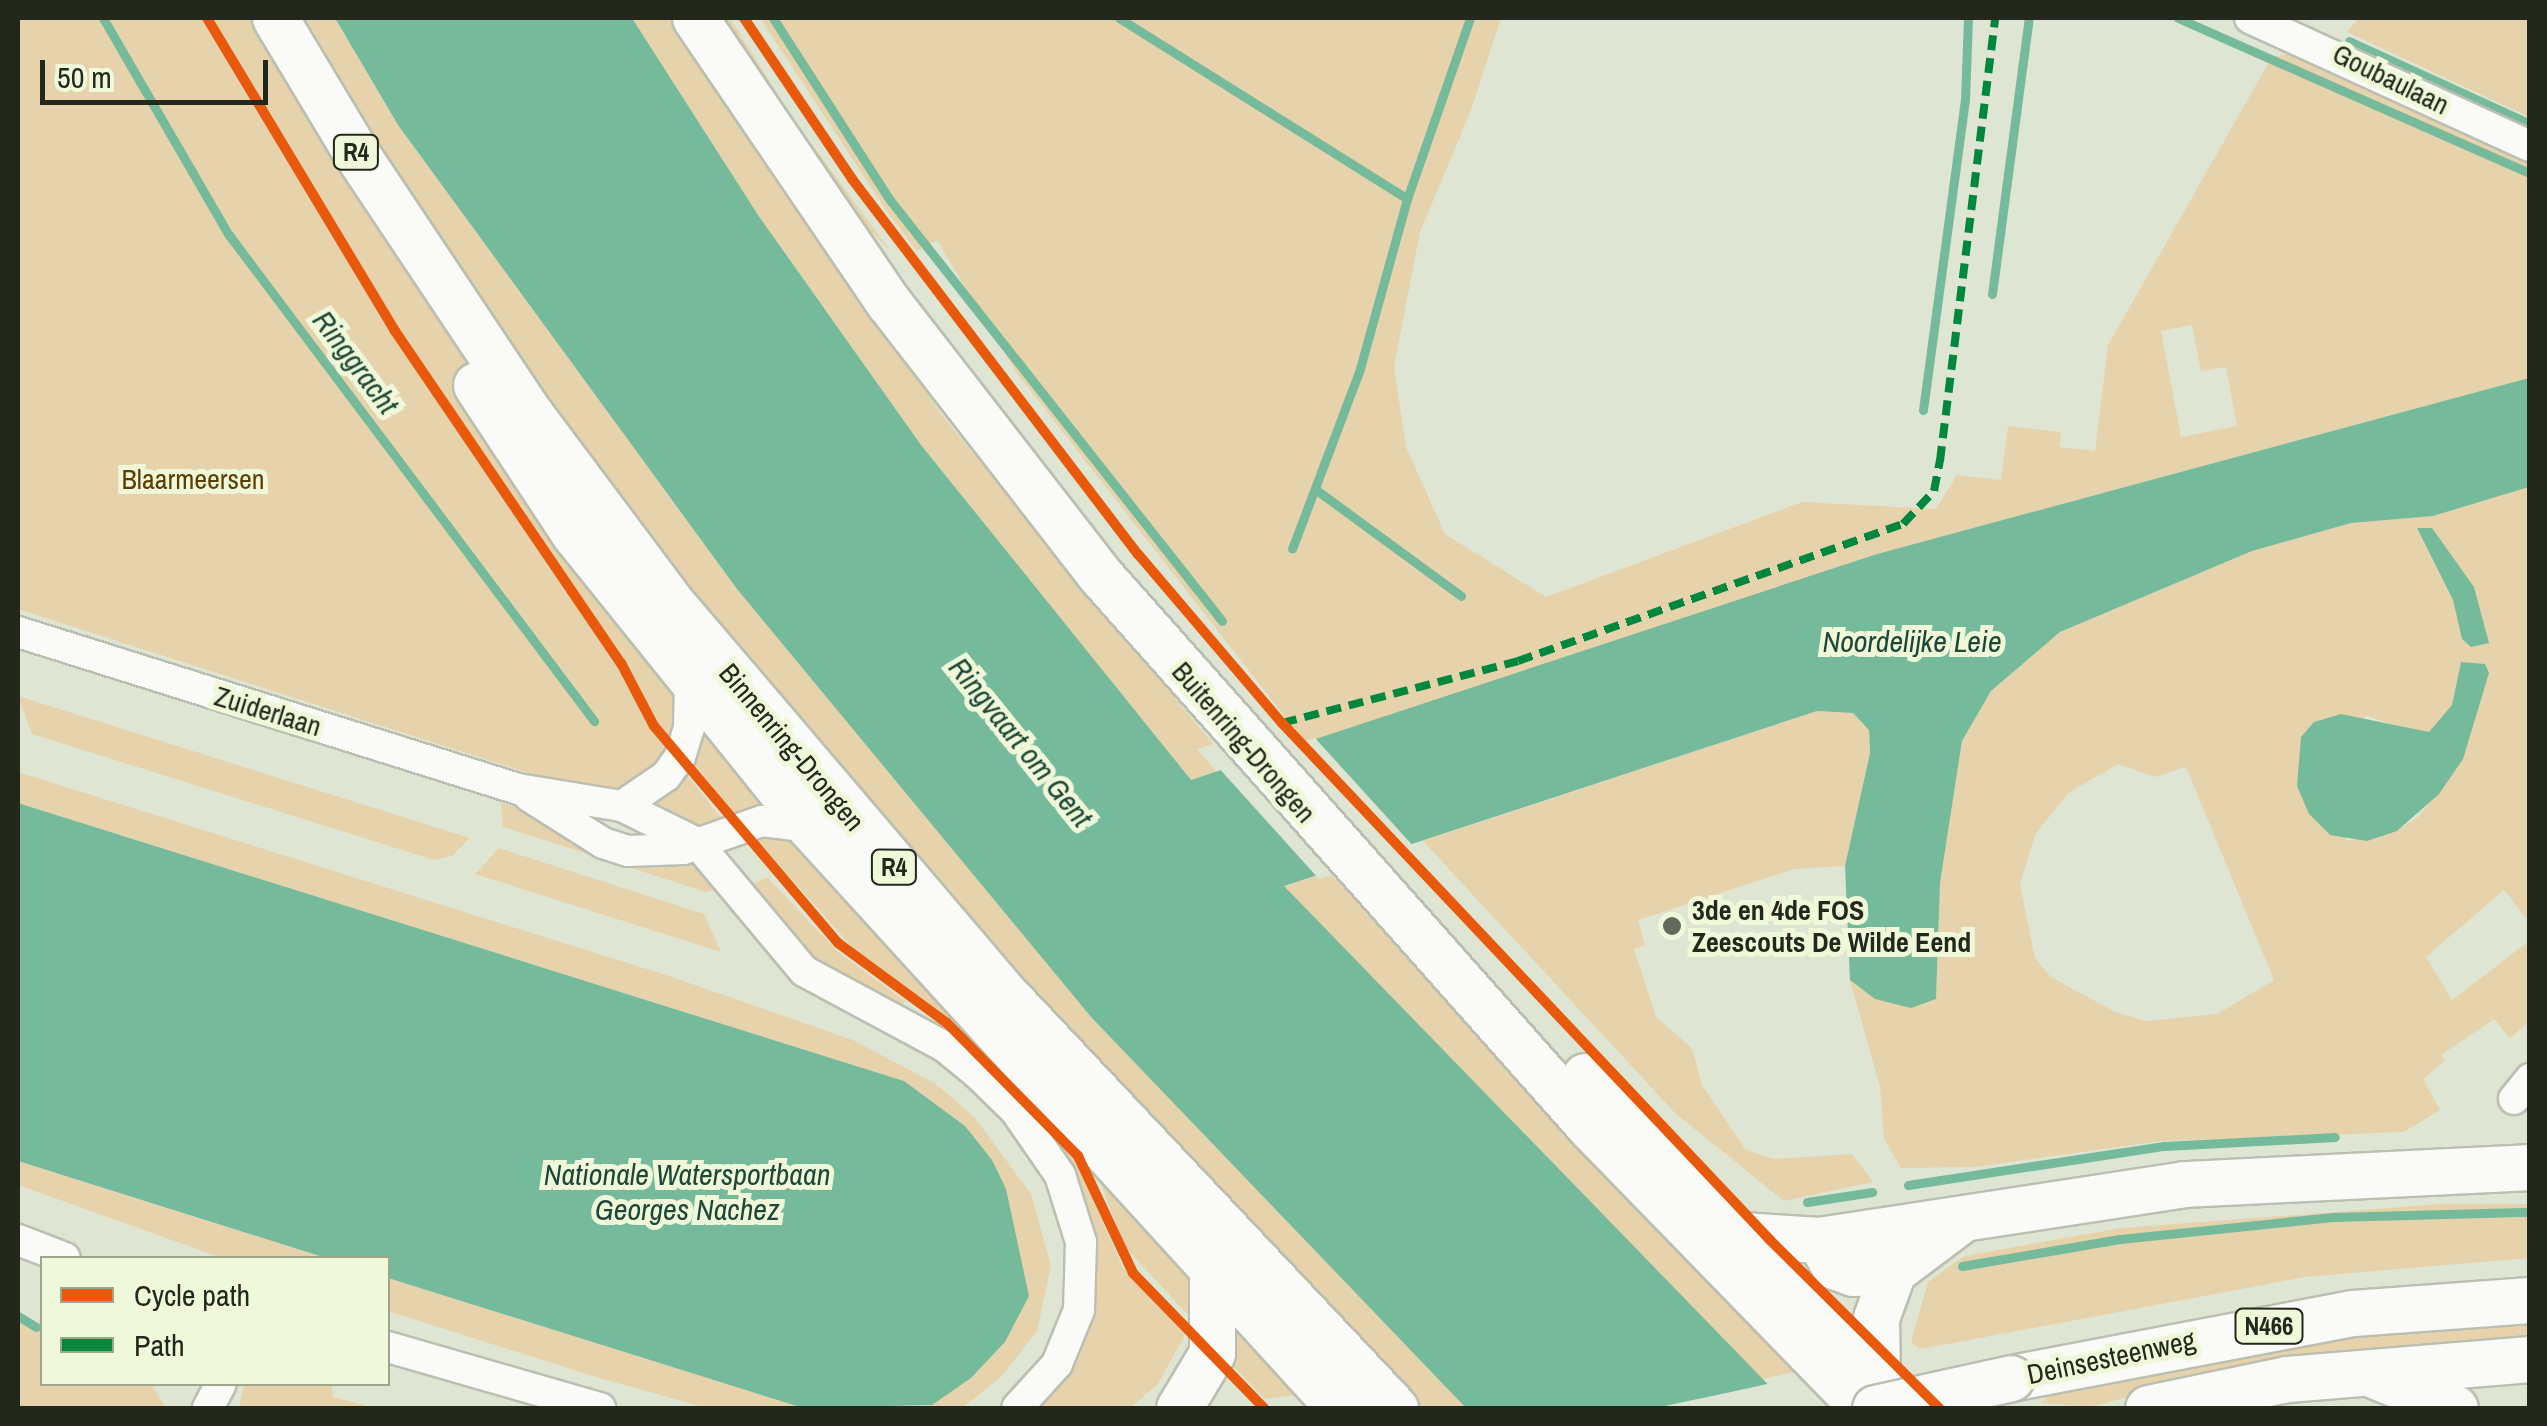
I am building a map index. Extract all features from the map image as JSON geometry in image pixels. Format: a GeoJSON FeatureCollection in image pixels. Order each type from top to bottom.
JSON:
{"type":"FeatureCollection","features":[{"type":"Feature","properties":{"kind":"highway","name":"Binnenring-Drongen"},"geometry":{"type":"LineString","coordinates":[[275,18],[442,284],[531,415],[778,734],[1195,1204],[1394,1408]]}},
{"type":"Feature","properties":{"kind":"highway","name":"Buitenring-Drongen"},"geometry":{"type":"LineString","coordinates":[[696,18],[965,407],[1238,737],[1635,1175],[1880,1401]]}},
{"type":"Feature","properties":{"kind":"highway"},"geometry":{"type":"LineString","coordinates":[[442,284],[438,322],[512,442],[690,682],[810,828],[1339,1408]]}},
{"type":"Feature","properties":{"kind":"highway"},"geometry":{"type":"LineString","coordinates":[[1390,908],[1442,926],[1741,1235],[1880,1401]]}},
{"type":"Feature","properties":{"kind":"highway"},"geometry":{"type":"LineString","coordinates":[[1741,1235],[1820,1240],[2132,1188],[2530,1166]]}},
{"type":"Feature","properties":{"kind":"highway"},"geometry":{"type":"LineString","coordinates":[[1880,1401],[1876,1318],[1894,1271],[1929,1238],[1967,1217]]}},
{"type":"Feature","properties":{"kind":"highway"},"geometry":{"type":"LineString","coordinates":[[1820,1240],[1834,1266],[1853,1274],[1894,1271]]}},
{"type":"Feature","properties":{"kind":"highway"},"geometry":{"type":"LineString","coordinates":[[1179,1408],[1212,1352],[1212,1273]]}},
{"type":"Feature","properties":{"kind":"highway","name":"Deinsesteenweg"},"geometry":{"type":"LineString","coordinates":[[1880,1401],[2353,1313],[2530,1300]]}},
{"type":"Feature","properties":{"kind":"highway","name":"Deinsesteenweg"},"geometry":{"type":"LineString","coordinates":[[2148,1408],[2360,1370],[2530,1359]]}},
{"type":"Feature","properties":{"kind":"highway"},"geometry":{"type":"LineString","coordinates":[[2360,1370],[2455,1408]]}},
{"type":"Feature","properties":{"kind":"street","name":"Goubaulaan"},"geometry":{"type":"LineString","coordinates":[[2250,18],[2530,146]]}},
{"type":"Feature","properties":{"kind":"street","name":"Zuiderlaan"},"geometry":{"type":"LineString","coordinates":[[18,632],[518,789],[622,806],[697,842],[804,971],[945,1047],[1015,1110],[1060,1175],[1081,1242],[1080,1310],[1057,1364],[1017,1408]]}},
{"type":"Feature","properties":{"kind":"street"},"geometry":{"type":"LineString","coordinates":[[622,806],[666,776],[680,757],[690,728],[690,682]]}},
{"type":"Feature","properties":{"kind":"street","name":"Zuiderlaan"},"geometry":{"type":"LineString","coordinates":[[518,789],[603,843],[628,851],[653,853],[762,821],[810,828]]}},
{"type":"Feature","properties":{"kind":"street"},"geometry":{"type":"LineString","coordinates":[[18,1240],[61,1256]]}},
{"type":"Feature","properties":{"kind":"street"},"geometry":{"type":"LineString","coordinates":[[390,1348],[600,1408]]}},
{"type":"Feature","properties":{"kind":"street"},"geometry":{"type":"LineString","coordinates":[[193,1386],[205,1408],[219,1386]]}},
{"type":"Feature","properties":{"kind":"green space","name":"Blaarmeersen"},"geometry":{"type":"Polygon","coordinates":[[[18,18],[335,18],[398,125],[737,589],[1091,1017],[1466,1408],[1417,1408],[1179,1158],[673,684],[678,725],[668,753],[640,782],[618,790],[547,779],[18,609],[18,18]]]}},
{"type":"Feature","properties":{"kind":"green space"},"geometry":{"type":"Polygon","coordinates":[[[632,18],[668,18],[944,418],[1213,744],[1197,749],[1217,772],[1190,780],[921,445],[758,215],[632,18]]]}},
{"type":"Feature","properties":{"kind":"green space"},"geometry":{"type":"Polygon","coordinates":[[[719,18],[730,18],[792,117],[891,252],[831,190],[719,18]]]}},
{"type":"Feature","properties":{"kind":"green space"},"geometry":{"type":"Polygon","coordinates":[[[760,18],[1501,18],[1470,113],[1420,232],[1394,367],[1406,447],[1445,534],[1546,597],[1802,502],[1936,509],[1957,475],[2001,480],[2008,426],[2061,432],[2060,447],[2095,451],[2108,345],[2272,57],[2310,51],[2529,159],[2529,378],[1877,554],[1307,745],[1016,372],[937,240],[917,251],[760,18]],[[2192,325],[2161,331],[2181,437],[2237,426],[2226,367],[2201,371],[2192,325]]]}},
{"type":"Feature","properties":{"kind":"green space"},"geometry":{"type":"Polygon","coordinates":[[[2359,18],[2529,18],[2529,117],[2347,32],[2359,18]]]}},
{"type":"Feature","properties":{"kind":"green space"},"geometry":{"type":"Polygon","coordinates":[[[2529,487],[2529,922],[2504,890],[2426,957],[2452,1000],[2529,941],[2529,1022],[2510,1038],[2494,1019],[2441,1055],[2445,1061],[2423,1079],[2440,1110],[2404,1132],[2162,1141],[1975,1167],[1901,1168],[1884,1139],[1880,1087],[1850,980],[1875,999],[1936,998],[1940,883],[1962,741],[1991,691],[2060,632],[2252,551],[2351,523],[2433,516],[2529,487]],[[2461,662],[2452,705],[2429,732],[2413,732],[2365,715],[2346,841],[2397,831],[2419,816],[2463,759],[2461,662]],[[2118,764],[2068,793],[2035,835],[2020,885],[2035,958],[2051,977],[2115,1012],[2146,1021],[2217,1014],[2274,980],[2186,767],[2155,777],[2118,764]]]}},
{"type":"Feature","properties":{"kind":"green space"},"geometry":{"type":"Polygon","coordinates":[[[18,696],[470,838],[452,856],[434,860],[32,734],[18,696]]]}},
{"type":"Feature","properties":{"kind":"green space"},"geometry":{"type":"Polygon","coordinates":[[[1817,711],[1853,713],[1869,730],[1870,753],[1845,866],[1794,869],[1638,920],[1645,945],[1634,949],[1656,1017],[1692,1048],[1702,1085],[1746,1150],[1774,1159],[1852,1154],[1873,1182],[1784,1201],[1676,1114],[1423,841],[1817,711]]]}},
{"type":"Feature","properties":{"kind":"green space"},"geometry":{"type":"Polygon","coordinates":[[[700,713],[777,808],[734,814],[691,760],[700,713]]]}},
{"type":"Feature","properties":{"kind":"green space"},"geometry":{"type":"Polygon","coordinates":[[[683,770],[721,818],[698,831],[646,804],[683,770]]]}},
{"type":"Feature","properties":{"kind":"green space"},"geometry":{"type":"Polygon","coordinates":[[[18,772],[666,975],[853,1040],[936,1084],[975,1118],[1031,1194],[1051,1266],[1037,1331],[1001,1377],[962,1408],[921,1408],[971,1378],[1005,1342],[1017,1240],[992,1160],[904,1081],[18,803],[18,772]]]}},
{"type":"Feature","properties":{"kind":"green space"},"geometry":{"type":"Polygon","coordinates":[[[501,803],[697,856],[726,886],[706,892],[503,827],[501,803]]]}},
{"type":"Feature","properties":{"kind":"green space"},"geometry":{"type":"Polygon","coordinates":[[[751,834],[806,842],[977,1041],[853,948],[751,834]]]}},
{"type":"Feature","properties":{"kind":"green space"},"geometry":{"type":"Polygon","coordinates":[[[499,848],[704,914],[721,952],[475,874],[499,848]]]}},
{"type":"Feature","properties":{"kind":"green space"},"geometry":{"type":"Polygon","coordinates":[[[1328,871],[1604,1177],[1794,1372],[1762,1379],[1283,886],[1328,871]]]}},
{"type":"Feature","properties":{"kind":"green space"},"geometry":{"type":"Polygon","coordinates":[[[767,877],[838,952],[905,1001],[900,1009],[813,963],[756,893],[755,883],[767,877]]]}},
{"type":"Feature","properties":{"kind":"green space"},"geometry":{"type":"Polygon","coordinates":[[[1024,1105],[1073,1156],[1124,1270],[1185,1335],[1158,1384],[1130,1408],[1033,1408],[1091,1299],[1024,1105]]]}},
{"type":"Feature","properties":{"kind":"green space"},"geometry":{"type":"Polygon","coordinates":[[[18,1161],[320,1256],[216,1256],[18,1185],[18,1161]]]}},
{"type":"Feature","properties":{"kind":"green space"},"geometry":{"type":"Polygon","coordinates":[[[1095,1168],[1189,1269],[1203,1331],[1125,1247],[1095,1168]]]}},
{"type":"Feature","properties":{"kind":"green space"},"geometry":{"type":"Polygon","coordinates":[[[2441,1204],[2529,1204],[2529,1258],[2305,1277],[1921,1349],[1911,1342],[1928,1282],[1964,1256],[2121,1228],[2441,1204]]]}},
{"type":"Feature","properties":{"kind":"green space"},"geometry":{"type":"Polygon","coordinates":[[[390,1279],[803,1408],[707,1408],[390,1312],[390,1279]]]}},
{"type":"Feature","properties":{"kind":"green space"},"geometry":{"type":"Polygon","coordinates":[[[1227,1306],[1310,1393],[1265,1399],[1224,1357],[1227,1306]]]}},
{"type":"Feature","properties":{"kind":"green space"},"geometry":{"type":"Polygon","coordinates":[[[18,1316],[36,1327],[40,1319],[40,1386],[152,1386],[166,1408],[18,1408],[18,1316]]]}},
{"type":"Feature","properties":{"kind":"green space"},"geometry":{"type":"Polygon","coordinates":[[[2529,1318],[2529,1342],[2185,1382],[2090,1407],[2041,1403],[2065,1381],[2230,1348],[2529,1318]]]}},
{"type":"Feature","properties":{"kind":"green space"},"geometry":{"type":"Polygon","coordinates":[[[244,1386],[332,1386],[333,1397],[376,1408],[239,1408],[244,1386]]]}},
{"type":"Feature","properties":{"kind":"water"},"geometry":{"type":"Polygon","coordinates":[[[335,18],[632,18],[758,215],[921,445],[1191,780],[1877,554],[2529,378],[2529,487],[2433,516],[2351,523],[2252,551],[2060,632],[1991,691],[1962,741],[1940,883],[1936,999],[1911,1008],[1875,999],[1850,980],[1845,866],[1870,753],[1869,730],[1853,713],[1817,711],[1284,886],[1791,1408],[1466,1408],[1091,1017],[737,589],[398,125],[335,18]]]}},
{"type":"Feature","properties":{"kind":"water"},"geometry":{"type":"Polygon","coordinates":[[[2417,528],[2432,528],[2474,587],[2489,643],[2471,647],[2462,639],[2453,600],[2417,528]]]}},
{"type":"Feature","properties":{"kind":"water"},"geometry":{"type":"Polygon","coordinates":[[[2461,662],[2485,664],[2489,673],[2463,759],[2439,794],[2397,831],[2367,841],[2330,835],[2309,814],[2297,786],[2301,737],[2314,722],[2341,714],[2429,732],[2452,705],[2461,662]]]}},
{"type":"Feature","properties":{"kind":"water","name":"Nationale Watersportbaan Georges Nachez"},"geometry":{"type":"Polygon","coordinates":[[[18,803],[904,1081],[965,1126],[992,1160],[1006,1189],[1029,1296],[1005,1342],[971,1378],[932,1405],[803,1408],[390,1279],[390,1256],[320,1256],[18,1161],[18,803]]]}},
{"type":"Feature","properties":{"kind":"pier"},"geometry":{"type":"Polygon","coordinates":[[[1315,738],[1415,848],[1319,879],[1217,766],[1315,738]]]}},
{"type":"Feature","properties":{"kind":"pier"},"geometry":{"type":"Polygon","coordinates":[[[1772,1383],[1796,1408],[1655,1408],[1717,1395],[1772,1383]]]}},
{"type":"Feature","properties":{"kind":"waterway","name":"Ringgracht"},"geometry":{"type":"LineString","coordinates":[[103,18],[229,235],[594,721]]}},
{"type":"Feature","properties":{"kind":"waterway"},"geometry":{"type":"LineString","coordinates":[[773,18],[890,200],[1222,621]]}},
{"type":"Feature","properties":{"kind":"waterway"},"geometry":{"type":"LineString","coordinates":[[1119,18],[1407,199],[1360,369],[1292,549]]}},
{"type":"Feature","properties":{"kind":"waterway"},"geometry":{"type":"LineString","coordinates":[[1407,199],[1470,18]]}},
{"type":"Feature","properties":{"kind":"waterway"},"geometry":{"type":"LineString","coordinates":[[1923,410],[1965,100],[1968,18]]}},
{"type":"Feature","properties":{"kind":"waterway"},"geometry":{"type":"LineString","coordinates":[[1992,294],[2029,18]]}},
{"type":"Feature","properties":{"kind":"waterway"},"geometry":{"type":"LineString","coordinates":[[2178,18],[2530,173]]}},
{"type":"Feature","properties":{"kind":"waterway"},"geometry":{"type":"LineString","coordinates":[[2349,41],[2530,124]]}},
{"type":"Feature","properties":{"kind":"waterway"},"geometry":{"type":"LineString","coordinates":[[1315,489],[1461,596]]}},
{"type":"Feature","properties":{"kind":"waterway"},"geometry":{"type":"LineString","coordinates":[[1908,1185],[2164,1146],[2335,1137]]}},
{"type":"Feature","properties":{"kind":"waterway"},"geometry":{"type":"LineString","coordinates":[[1807,1202],[1872,1192]]}},
{"type":"Feature","properties":{"kind":"waterway"},"geometry":{"type":"LineString","coordinates":[[1962,1266],[2120,1239],[2333,1217],[2530,1212]]}},
{"type":"Feature","properties":{"kind":"waterway"},"geometry":{"type":"LineString","coordinates":[[18,1316],[36,1327]]}},
{"type":"Feature","properties":{"kind":"marked path"},"geometry":{"type":"LineString","coordinates":[[1282,723],[1518,661],[1903,524],[1934,491],[1940,461],[1995,18]]}},
{"type":"Feature","properties":{"kind":"cycle path"},"geometry":{"type":"LineString","coordinates":[[207,18],[395,331],[621,663],[654,726],[838,943],[947,1023],[1078,1156],[1133,1273],[1264,1408]]}},
{"type":"Feature","properties":{"kind":"cycle path"},"geometry":{"type":"LineString","coordinates":[[744,18],[852,179],[1138,554],[1282,723],[1770,1240],[1939,1408]]}},
{"type":"Feature","properties":{"kind":"place","name":"3de en 4de FOS Zeescouts De Wilde Eend"},"geometry":{"type":"Point","coordinates":[1672,926]}},
{"type":"Feature","properties":{"kind":"water label","name":"Noordelijke Leie"},"geometry":{"type":"Point","coordinates":[1912,641]}},
{"type":"Feature","properties":{"kind":"water label","name":"Ringvaart om Gent"},"geometry":{"type":"Point","coordinates":[1021,742]}}]}
